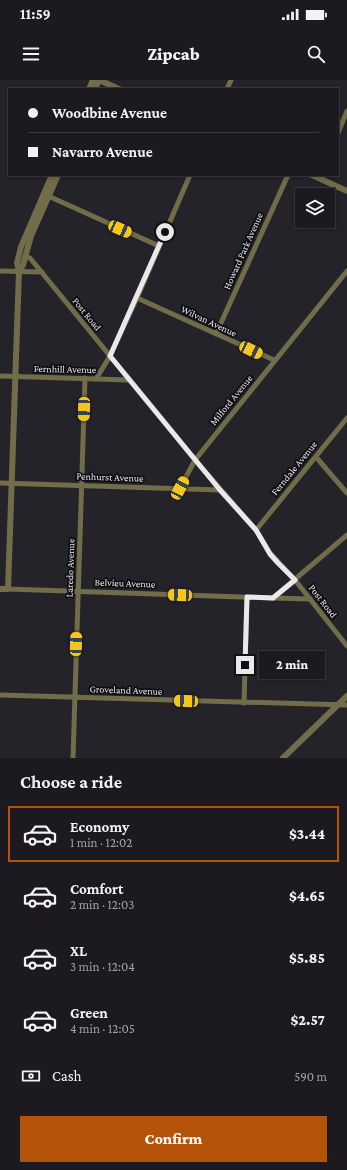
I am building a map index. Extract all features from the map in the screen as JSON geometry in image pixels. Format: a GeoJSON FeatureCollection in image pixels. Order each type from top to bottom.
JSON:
{"type":"FeatureCollection","features":[{"type":"Feature","properties":{"kind":"street"},"geometry":{"type":"LineString","coordinates":[[99,80],[118,88]]}},
{"type":"Feature","properties":{"kind":"street"},"geometry":{"type":"LineString","coordinates":[[339,131],[347,112]]}},
{"type":"Feature","properties":{"kind":"street"},"geometry":{"type":"LineString","coordinates":[[19,271],[23,265],[31,236],[52,176]]}},
{"type":"Feature","properties":{"kind":"street"},"geometry":{"type":"LineString","coordinates":[[8,589],[14,377],[19,271],[17,263],[21,247],[46,195],[57,176]]}},
{"type":"Feature","properties":{"kind":"street"},"geometry":{"type":"LineString","coordinates":[[96,379],[110,356],[137,298],[190,176]]}},
{"type":"Feature","properties":{"kind":"street","name":"Howard Park Avenue"},"geometry":{"type":"LineString","coordinates":[[216,334],[288,176]]}},
{"type":"Feature","properties":{"kind":"street"},"geometry":{"type":"LineString","coordinates":[[320,177],[347,191]]}},
{"type":"Feature","properties":{"kind":"street"},"geometry":{"type":"LineString","coordinates":[[46,195],[159,246]]}},
{"type":"Feature","properties":{"kind":"street","name":"Post Road"},"geometry":{"type":"LineString","coordinates":[[25,257],[30,258],[42,272],[195,460],[256,530],[270,554],[295,580],[347,646]]}},
{"type":"Feature","properties":{"kind":"street"},"geometry":{"type":"LineString","coordinates":[[0,271],[42,272]]}},
{"type":"Feature","properties":{"kind":"street","name":"Milford Avenue"},"geometry":{"type":"LineString","coordinates":[[180,488],[195,460],[347,271]]}},
{"type":"Feature","properties":{"kind":"street","name":"Wilvan Avenue"},"geometry":{"type":"LineString","coordinates":[[137,298],[274,360]]}},
{"type":"Feature","properties":{"kind":"street","name":"Fernhill Avenue"},"geometry":{"type":"LineString","coordinates":[[0,376],[129,380]]}},
{"type":"Feature","properties":{"kind":"street","name":"Laredo Avenue"},"geometry":{"type":"LineString","coordinates":[[73,758],[85,378]]}},
{"type":"Feature","properties":{"kind":"street","name":"Ferndale Avenue"},"geometry":{"type":"LineString","coordinates":[[256,530],[347,418]]}},
{"type":"Feature","properties":{"kind":"street"},"geometry":{"type":"LineString","coordinates":[[316,457],[347,493]]}},
{"type":"Feature","properties":{"kind":"street","name":"Penhurst Avenue"},"geometry":{"type":"LineString","coordinates":[[0,483],[220,490]]}},
{"type":"Feature","properties":{"kind":"street"},"geometry":{"type":"LineString","coordinates":[[273,598],[347,535]]}},
{"type":"Feature","properties":{"kind":"street","name":"Belvieu Avenue"},"geometry":{"type":"LineString","coordinates":[[0,589],[310,599]]}},
{"type":"Feature","properties":{"kind":"street"},"geometry":{"type":"LineString","coordinates":[[244,703],[247,597]]}},
{"type":"Feature","properties":{"kind":"street","name":"Groveland Avenue"},"geometry":{"type":"LineString","coordinates":[[0,695],[347,705]]}},
{"type":"Feature","properties":{"kind":"street"},"geometry":{"type":"LineString","coordinates":[[283,758],[347,696]]}},
{"type":"Feature","properties":{"kind":"route"},"geometry":{"type":"LineString","coordinates":[[165,232],[110,356],[220,490],[256,530],[270,554],[295,580],[273,598],[247,597],[245,665]]}}]}
